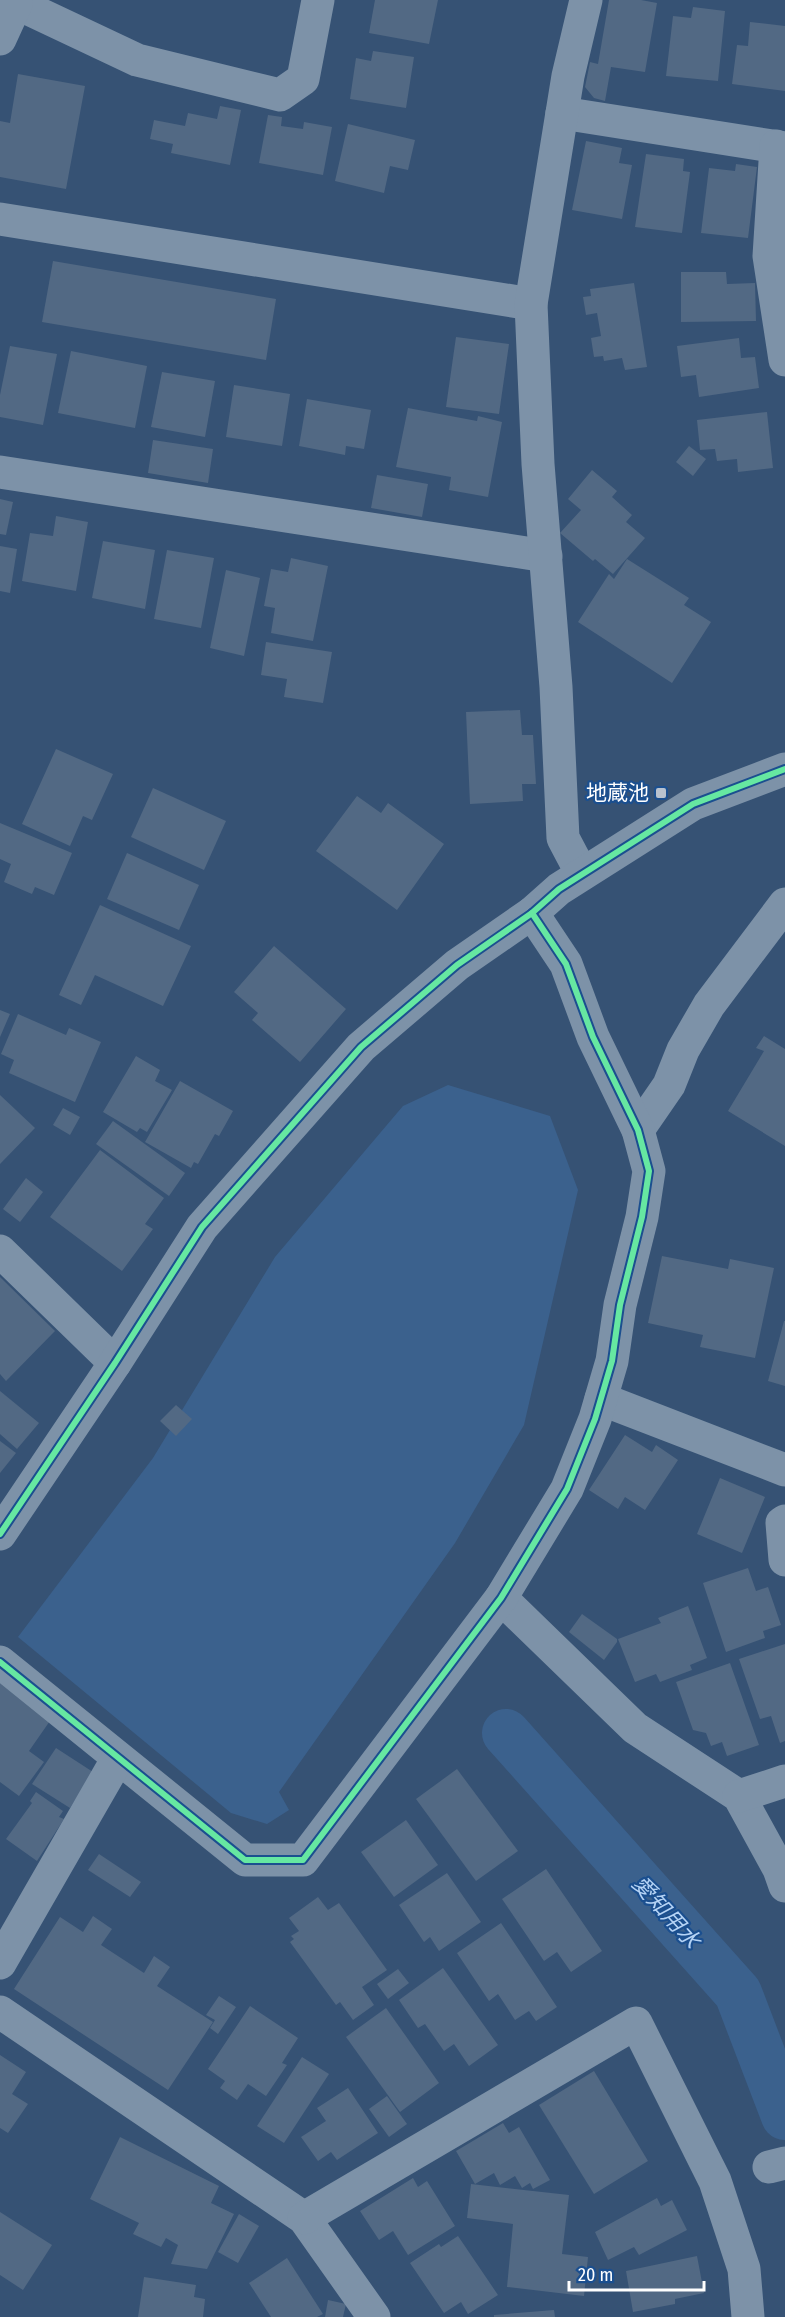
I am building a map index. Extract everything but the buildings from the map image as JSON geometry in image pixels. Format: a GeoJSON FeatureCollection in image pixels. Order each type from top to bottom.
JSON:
{"type":"FeatureCollection","features":[{"type":"Feature","properties":{"kind":"street"},"geometry":{"type":"LineString","coordinates":[[0,39],[13,2],[137,60],[280,94],[303,79],[318,0]]}},
{"type":"Feature","properties":{"kind":"street"},"geometry":{"type":"LineString","coordinates":[[582,874],[563,838],[556,687],[538,464],[531,304],[562,113],[586,0]]}},
{"type":"Feature","properties":{"kind":"street"},"geometry":{"type":"LineString","coordinates":[[562,113],[780,147],[769,256],[785,360]]}},
{"type":"Feature","properties":{"kind":"street"},"geometry":{"type":"LineString","coordinates":[[0,219],[531,304]]}},
{"type":"Feature","properties":{"kind":"street"},"geometry":{"type":"LineString","coordinates":[[0,472],[546,556]]}},
{"type":"Feature","properties":{"kind":"street"},"geometry":{"type":"LineString","coordinates":[[0,1534],[115,1363],[202,1227],[361,1047],[457,965],[532,913],[559,888],[693,804],[785,769]]}},
{"type":"Feature","properties":{"kind":"street"},"geometry":{"type":"LineString","coordinates":[[638,1130],[669,1085],[683,1050],[709,1005],[785,904]]}},
{"type":"Feature","properties":{"kind":"street"},"geometry":{"type":"LineString","coordinates":[[0,1662],[245,1860],[303,1860],[501,1598],[567,1489],[601,1399],[612,1361],[620,1305],[642,1217],[649,1171],[638,1130],[593,1037],[566,964],[532,913]]}},
{"type":"Feature","properties":{"kind":"street"},"geometry":{"type":"LineString","coordinates":[[0,1251],[115,1363]]}},
{"type":"Feature","properties":{"kind":"street"},"geometry":{"type":"LineString","coordinates":[[601,1399],[785,1470]]}},
{"type":"Feature","properties":{"kind":"street"},"geometry":{"type":"LineString","coordinates":[[785,1521],[782,1523],[785,1560]]}},
{"type":"Feature","properties":{"kind":"street"},"geometry":{"type":"LineString","coordinates":[[501,1598],[635,1728],[739,1796],[779,1869],[785,1886]]}},
{"type":"Feature","properties":{"kind":"street"},"geometry":{"type":"LineString","coordinates":[[0,1963],[118,1758]]}},
{"type":"Feature","properties":{"kind":"street"},"geometry":{"type":"LineString","coordinates":[[739,1796],[785,1781]]}},
{"type":"Feature","properties":{"kind":"street"},"geometry":{"type":"LineString","coordinates":[[0,2012],[303,2218],[374,2317]]}},
{"type":"Feature","properties":{"kind":"street"},"geometry":{"type":"LineString","coordinates":[[303,2218],[636,2023],[715,2181],[744,2269],[748,2317]]}},
{"type":"Feature","properties":{"kind":"water"},"geometry":{"type":"Polygon","coordinates":[[[448,1085],[550,1116],[578,1190],[524,1425],[455,1543],[279,1792],[289,1810],[267,1824],[231,1813],[18,1637],[153,1458],[275,1257],[403,1106],[448,1085]]]}},
{"type":"Feature","properties":{"kind":"waterway","name":"愛知用水"},"geometry":{"type":"LineString","coordinates":[[506,1733],[738,1993],[785,2116]]}},
{"type":"Feature","properties":{"kind":"cycle path"},"geometry":{"type":"LineString","coordinates":[[0,1534],[115,1363],[202,1227],[361,1047],[457,965],[532,913],[559,889],[693,804],[785,769]]}},
{"type":"Feature","properties":{"kind":"cycle path"},"geometry":{"type":"LineString","coordinates":[[0,1662],[245,1860],[303,1860],[501,1598],[567,1489],[595,1419],[612,1361],[620,1305],[642,1217],[649,1171],[638,1130],[593,1037],[566,964],[532,913]]}},
{"type":"Feature","properties":{"kind":"place","name":"地蔵池"},"geometry":{"type":"Point","coordinates":[661,793]}}]}
